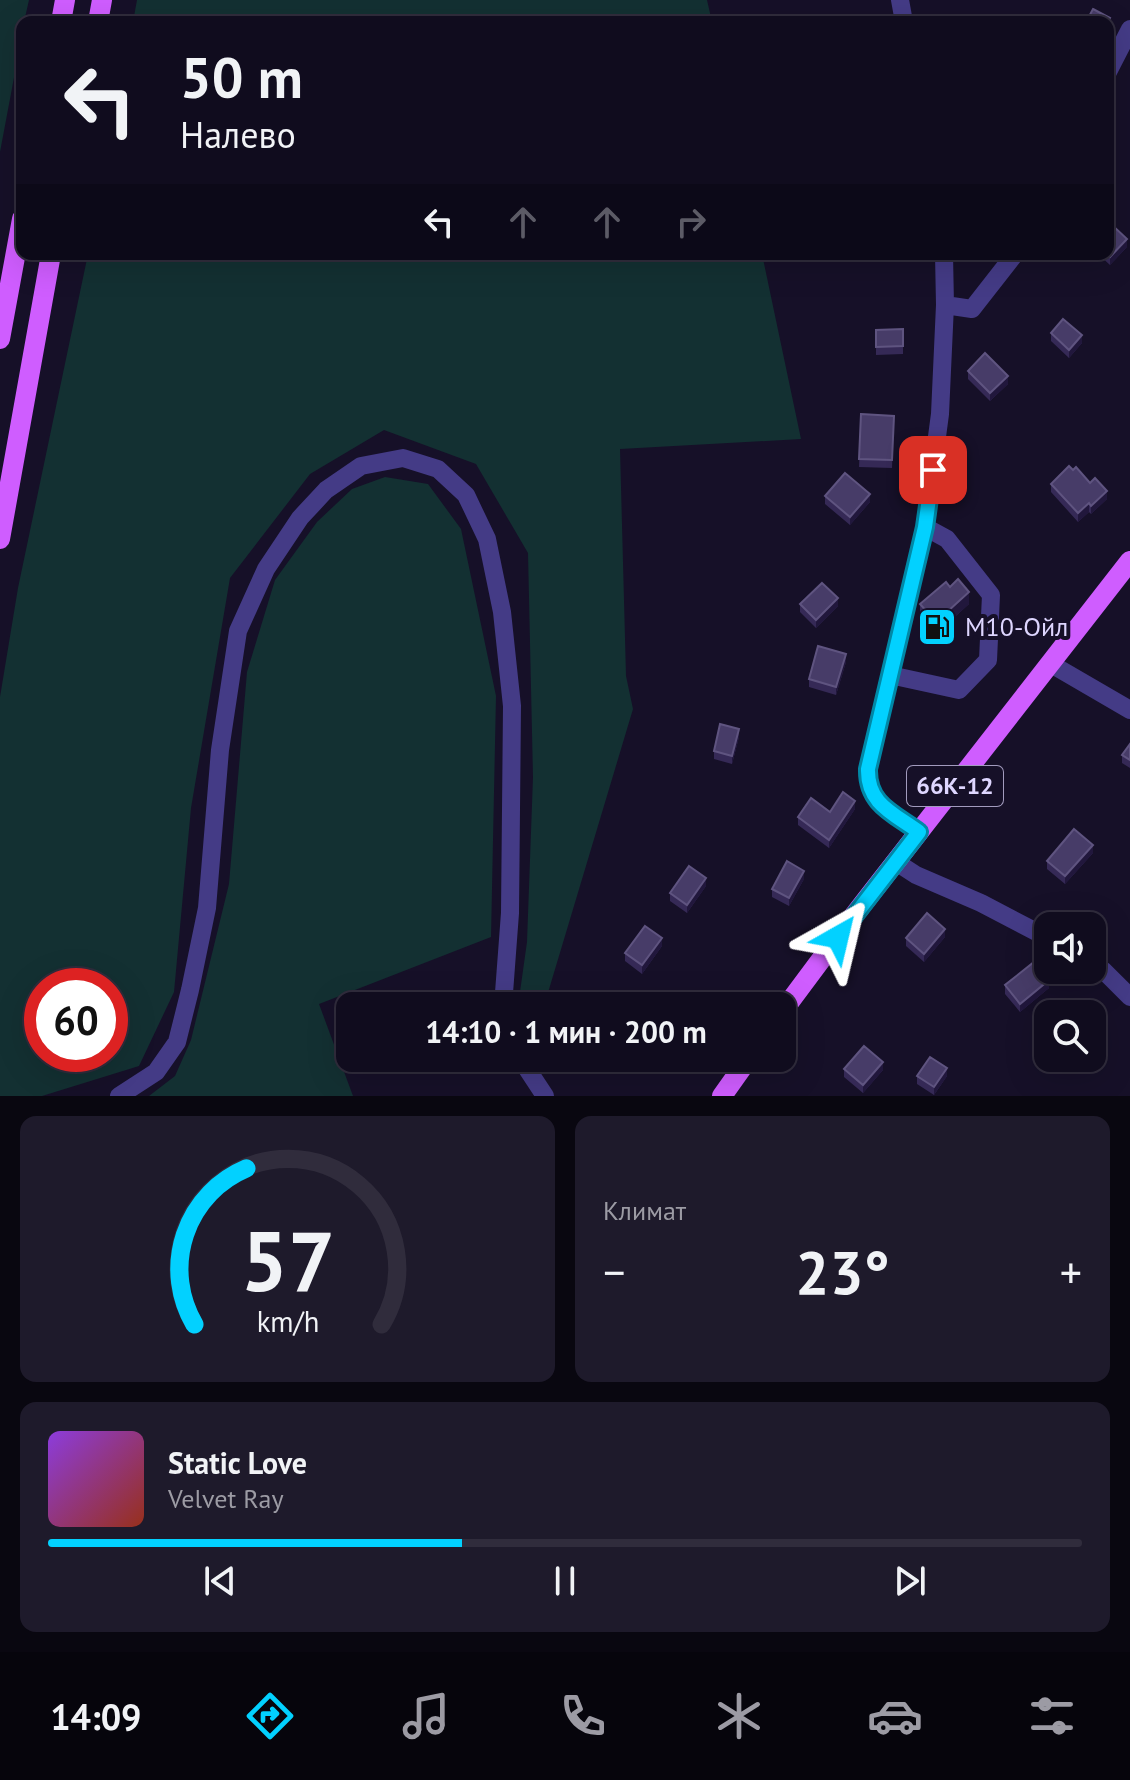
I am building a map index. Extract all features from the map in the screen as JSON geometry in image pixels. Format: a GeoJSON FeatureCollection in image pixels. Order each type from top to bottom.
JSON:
{"type":"FeatureCollection","features":[{"type":"Feature","properties":{"kind":"main road"},"geometry":{"type":"LineString","coordinates":[[0,339],[16,252]]}},
{"type":"Feature","properties":{"kind":"main road"},"geometry":{"type":"LineString","coordinates":[[0,539],[50,260]]}},
{"type":"Feature","properties":{"kind":"main road","name":"66К-12"},"geometry":{"type":"LineString","coordinates":[[796,994],[1130,561]]}},
{"type":"Feature","properties":{"kind":"main road"},"geometry":{"type":"LineString","coordinates":[[722,1096],[739,1072]]}},
{"type":"Feature","properties":{"kind":"street"},"geometry":{"type":"LineString","coordinates":[[1114,60],[1130,29]]}},
{"type":"Feature","properties":{"kind":"street"},"geometry":{"type":"LineString","coordinates":[[919,832],[873,798],[867,783],[925,527],[940,414],[944,260]]}},
{"type":"Feature","properties":{"kind":"street"},"geometry":{"type":"LineString","coordinates":[[945,305],[972,309],[1010,260]]}},
{"type":"Feature","properties":{"kind":"street"},"geometry":{"type":"LineString","coordinates":[[119,1096],[156,1072],[177,1042],[207,908],[220,750],[238,631],[266,569],[300,518],[326,490],[361,466],[403,458],[438,469],[466,495],[487,539],[502,612],[512,706],[510,913],[504,992]]}},
{"type":"Feature","properties":{"kind":"street"},"geometry":{"type":"LineString","coordinates":[[890,675],[959,690],[988,660],[991,595],[947,539],[925,527]]}},
{"type":"Feature","properties":{"kind":"street"},"geometry":{"type":"LineString","coordinates":[[1051,664],[1130,710]]}},
{"type":"Feature","properties":{"kind":"street"},"geometry":{"type":"LineString","coordinates":[[896,862],[916,875],[981,903],[1034,931]]}},
{"type":"Feature","properties":{"kind":"street"},"geometry":{"type":"LineString","coordinates":[[1106,973],[1130,997]]}},
{"type":"Feature","properties":{"kind":"street"},"geometry":{"type":"LineString","coordinates":[[529,1072],[545,1096]]}},
{"type":"Feature","properties":{"kind":"green space"},"geometry":{"type":"Polygon","coordinates":[[[0,0],[29,0],[25,16],[16,16],[16,67],[0,152],[0,0]]]}},
{"type":"Feature","properties":{"kind":"green space"},"geometry":{"type":"Polygon","coordinates":[[[137,0],[707,0],[711,16],[134,16],[137,0]]]}},
{"type":"Feature","properties":{"kind":"green space"},"geometry":{"type":"Polygon","coordinates":[[[87,260],[763,260],[801,439],[620,449],[626,676],[633,709],[548,992],[520,992],[527,942],[533,777],[528,553],[476,464],[384,430],[310,474],[230,578],[191,808],[174,992],[139,1066],[128,1069],[128,968],[24,968],[24,1072],[120,1072],[42,1096],[0,1096],[0,697],[18,588],[87,260]]]}},
{"type":"Feature","properties":{"kind":"green space"},"geometry":{"type":"Polygon","coordinates":[[[385,477],[428,484],[461,529],[496,696],[491,937],[350,992],[336,992],[336,997],[319,1004],[336,1050],[336,1072],[344,1072],[353,1096],[149,1096],[175,1076],[191,1040],[229,884],[247,672],[275,580],[317,522],[352,489],[385,477]]]}},
{"type":"Feature","properties":{"kind":"building"},"geometry":{"type":"Polygon","coordinates":[[[1093,9],[1106,16],[1089,16],[1093,9]]]}},
{"type":"Feature","properties":{"kind":"building"},"geometry":{"type":"Polygon","coordinates":[[[1114,227],[1127,239],[1114,253],[1114,227]]]}},
{"type":"Feature","properties":{"kind":"building"},"geometry":{"type":"Polygon","coordinates":[[[1063,319],[1082,335],[1069,350],[1051,333],[1063,319]]]}},
{"type":"Feature","properties":{"kind":"building"},"geometry":{"type":"Polygon","coordinates":[[[903,329],[903,346],[876,347],[876,330],[903,329]]]}},
{"type":"Feature","properties":{"kind":"building"},"geometry":{"type":"Polygon","coordinates":[[[985,353],[1008,376],[990,393],[968,371],[985,353]]]}},
{"type":"Feature","properties":{"kind":"building"},"geometry":{"type":"Polygon","coordinates":[[[861,414],[894,416],[892,460],[859,459],[861,414]]]}},
{"type":"Feature","properties":{"kind":"building"},"geometry":{"type":"Polygon","coordinates":[[[1069,466],[1073,470],[1076,467],[1090,483],[1095,478],[1107,491],[1078,513],[1051,484],[1069,466]]]}},
{"type":"Feature","properties":{"kind":"building"},"geometry":{"type":"Polygon","coordinates":[[[845,473],[870,494],[850,517],[825,496],[845,473]]]}},
{"type":"Feature","properties":{"kind":"building"},"geometry":{"type":"Polygon","coordinates":[[[958,579],[969,592],[936,622],[920,604],[946,582],[950,587],[958,579]]]}},
{"type":"Feature","properties":{"kind":"building"},"geometry":{"type":"Polygon","coordinates":[[[822,583],[838,598],[816,620],[800,604],[822,583]]]}},
{"type":"Feature","properties":{"kind":"building"},"geometry":{"type":"Polygon","coordinates":[[[818,646],[846,654],[836,687],[809,679],[818,646]]]}},
{"type":"Feature","properties":{"kind":"building"},"geometry":{"type":"Polygon","coordinates":[[[720,724],[739,729],[732,756],[714,751],[720,724]]]}},
{"type":"Feature","properties":{"kind":"building"},"geometry":{"type":"Polygon","coordinates":[[[1130,744],[1130,760],[1122,755],[1130,744]]]}},
{"type":"Feature","properties":{"kind":"building"},"geometry":{"type":"Polygon","coordinates":[[[843,792],[855,801],[829,840],[798,817],[811,798],[830,812],[843,792]]]}},
{"type":"Feature","properties":{"kind":"building"},"geometry":{"type":"Polygon","coordinates":[[[1074,829],[1093,845],[1065,876],[1047,861],[1074,829]]]}},
{"type":"Feature","properties":{"kind":"building"},"geometry":{"type":"Polygon","coordinates":[[[787,861],[804,871],[789,898],[772,889],[787,861]]]}},
{"type":"Feature","properties":{"kind":"building"},"geometry":{"type":"Polygon","coordinates":[[[689,866],[706,878],[687,905],[670,893],[689,866]]]}},
{"type":"Feature","properties":{"kind":"building"},"geometry":{"type":"Polygon","coordinates":[[[927,913],[945,929],[924,954],[906,938],[927,913]]]}},
{"type":"Feature","properties":{"kind":"building"},"geometry":{"type":"Polygon","coordinates":[[[645,926],[662,938],[642,965],[625,953],[645,926]]]}},
{"type":"Feature","properties":{"kind":"building"},"geometry":{"type":"Polygon","coordinates":[[[1034,962],[1034,984],[1044,984],[1020,1004],[1005,985],[1034,962]]]}},
{"type":"Feature","properties":{"kind":"building"},"geometry":{"type":"Polygon","coordinates":[[[864,1046],[883,1062],[863,1085],[844,1069],[864,1046]]]}},
{"type":"Feature","properties":{"kind":"building"},"geometry":{"type":"Polygon","coordinates":[[[930,1057],[947,1068],[934,1087],[917,1076],[930,1057]]]}},
{"type":"Feature","properties":{"kind":"place","name":"М10-Ойл"},"geometry":{"type":"Point","coordinates":[937,627]}},
{"type":"Feature","properties":{"kind":"route"},"geometry":{"type":"LineString","coordinates":[[838,937],[919,832],[873,798],[867,783],[925,527],[933,470]]}}]}
